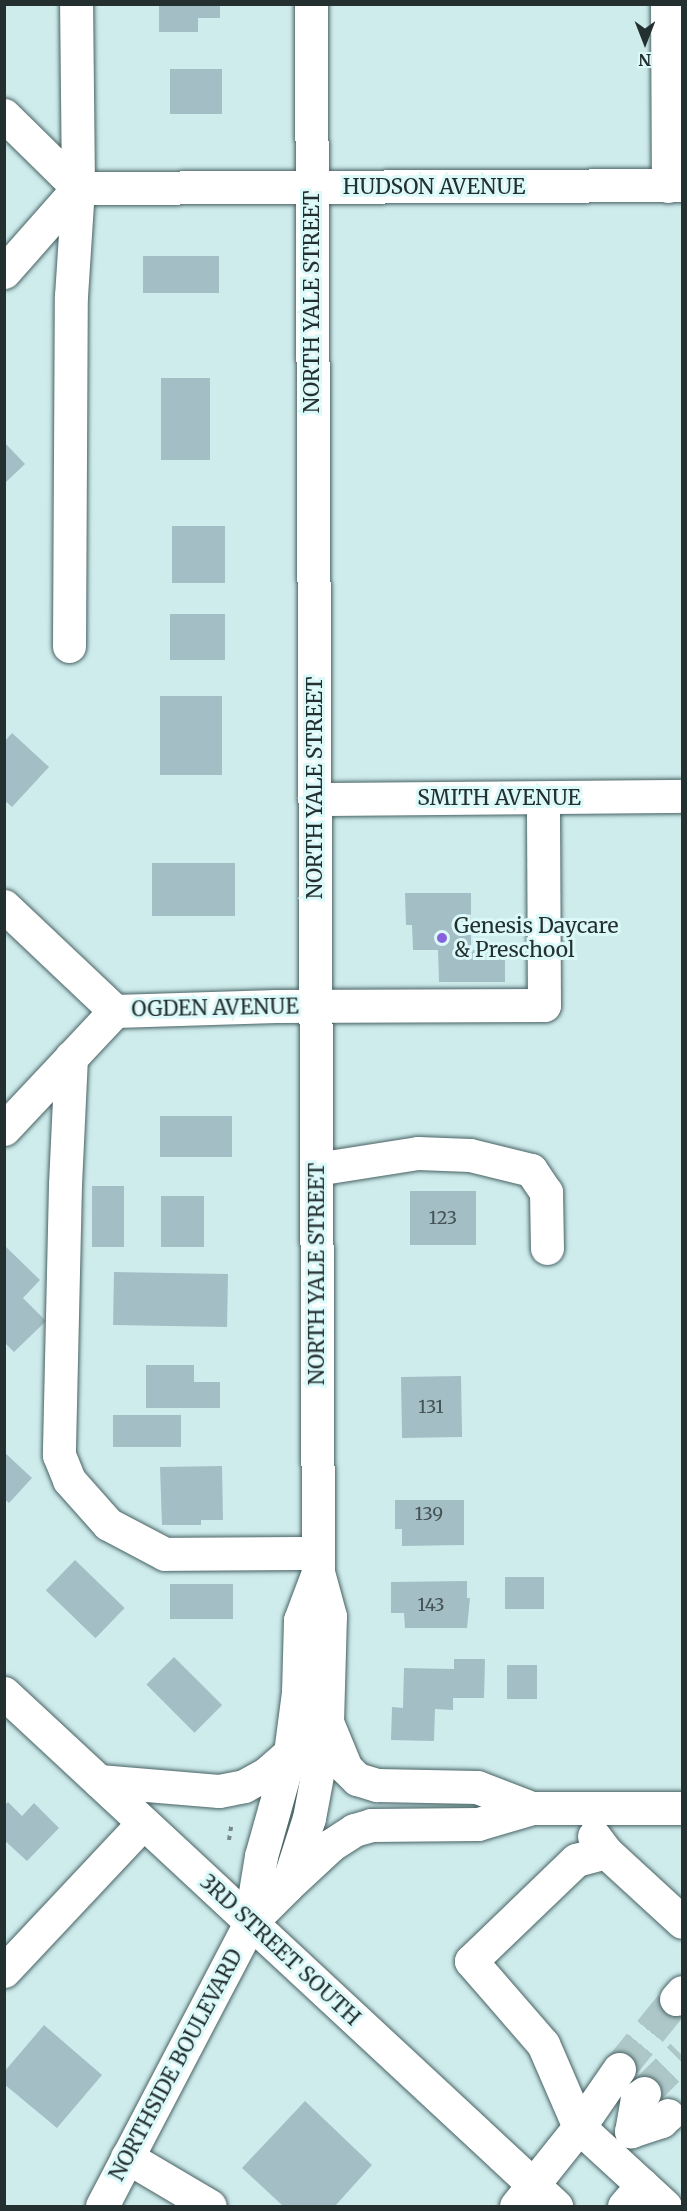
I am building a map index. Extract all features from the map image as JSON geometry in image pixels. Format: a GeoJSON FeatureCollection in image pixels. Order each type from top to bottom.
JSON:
{"type":"FeatureCollection","features":[{"type":"Feature","properties":{"kind":"main road"},"geometry":{"type":"LineString","coordinates":[[69,646],[71,296],[78,188],[76,4]]}},
{"type":"Feature","properties":{"kind":"main road","name":"NORTH YALE STREET"},"geometry":{"type":"LineString","coordinates":[[309,1818],[327,1722],[330,1616],[318,1562],[311,4]]}},
{"type":"Feature","properties":{"kind":"main road"},"geometry":{"type":"LineString","coordinates":[[667,4],[676,185]]}},
{"type":"Feature","properties":{"kind":"main road"},"geometry":{"type":"LineString","coordinates":[[4,115],[78,188]]}},
{"type":"Feature","properties":{"kind":"main road","name":"HUDSON AVENUE"},"geometry":{"type":"LineString","coordinates":[[78,188],[676,185]]}},
{"type":"Feature","properties":{"kind":"main road"},"geometry":{"type":"LineString","coordinates":[[4,272],[78,188]]}},
{"type":"Feature","properties":{"kind":"main road","name":"SMITH AVENUE"},"geometry":{"type":"LineString","coordinates":[[315,799],[682,796]]}},
{"type":"Feature","properties":{"kind":"main road","name":"OGDEN AVENUE"},"geometry":{"type":"LineString","coordinates":[[114,1011],[315,1006],[544,1005],[543,798]]}},
{"type":"Feature","properties":{"kind":"main road"},"geometry":{"type":"LineString","coordinates":[[4,906],[114,1011],[4,1129]]}},
{"type":"Feature","properties":{"kind":"main road"},"geometry":{"type":"LineString","coordinates":[[71,1057],[65,1184],[59,1455],[69,1480],[108,1524],[165,1554],[318,1562]]}},
{"type":"Feature","properties":{"kind":"main road"},"geometry":{"type":"LineString","coordinates":[[316,1169],[418,1152],[470,1155],[531,1170],[546,1192],[547,1248]]}},
{"type":"Feature","properties":{"kind":"main road","name":"NORTH YALE STREET"},"geometry":{"type":"LineString","coordinates":[[273,1817],[290,1754],[298,1692],[300,1620],[318,1562]]}},
{"type":"Feature","properties":{"kind":"main road","name":"3RD STREET SOUTH"},"geometry":{"type":"LineString","coordinates":[[4,1693],[250,1923],[535,2200]]}},
{"type":"Feature","properties":{"kind":"main road"},"geometry":{"type":"LineString","coordinates":[[327,1722],[346,1768],[357,1779],[377,1785],[477,1787],[532,1808]]}},
{"type":"Feature","properties":{"kind":"main road"},"geometry":{"type":"LineString","coordinates":[[99,1781],[219,1791],[244,1786],[267,1773],[290,1754]]}},
{"type":"Feature","properties":{"kind":"main road"},"geometry":{"type":"LineString","coordinates":[[287,1886],[331,1845],[354,1830],[371,1826],[478,1824],[532,1808],[682,1808]]}},
{"type":"Feature","properties":{"kind":"main road"},"geometry":{"type":"LineString","coordinates":[[588,1809],[590,1825],[596,1841],[682,1922]]}},
{"type":"Feature","properties":{"kind":"main road","name":"NORTHSIDE BOULEVARD"},"geometry":{"type":"LineString","coordinates":[[250,1923],[261,1856],[273,1817]]}},
{"type":"Feature","properties":{"kind":"main road","name":"NORTHSIDE BOULEVARD"},"geometry":{"type":"LineString","coordinates":[[102,2206],[250,1923],[287,1886],[309,1818]]}},
{"type":"Feature","properties":{"kind":"main road"},"geometry":{"type":"LineString","coordinates":[[4,1971],[144,1823]]}},
{"type":"Feature","properties":{"kind":"main road"},"geometry":{"type":"LineString","coordinates":[[606,1852],[576,1860],[471,1960],[543,2044],[579,2127],[610,2156],[644,2200]]}},
{"type":"Feature","properties":{"kind":"main road"},"geometry":{"type":"LineString","coordinates":[[535,2200],[579,2127],[619,2068]]}},
{"type":"Feature","properties":{"kind":"main road"},"geometry":{"type":"LineString","coordinates":[[610,2156],[631,2131],[638,2098],[644,2093]]}},
{"type":"Feature","properties":{"kind":"main road"},"geometry":{"type":"LineString","coordinates":[[631,2131],[661,2121],[668,2115]]}},
{"type":"Feature","properties":{"kind":"main road"},"geometry":{"type":"LineString","coordinates":[[127,2157],[210,2206]]}},
{"type":"Feature","properties":{"kind":"building"},"geometry":{"type":"Polygon","coordinates":[[[159,4],[220,4],[220,18],[198,18],[198,32],[159,32],[159,4]]]}},
{"type":"Feature","properties":{"kind":"building"},"geometry":{"type":"Polygon","coordinates":[[[170,69],[222,69],[222,114],[170,114],[170,69]]]}},
{"type":"Feature","properties":{"kind":"building"},"geometry":{"type":"Polygon","coordinates":[[[143,256],[219,256],[219,293],[143,293],[143,256]]]}},
{"type":"Feature","properties":{"kind":"building"},"geometry":{"type":"Polygon","coordinates":[[[161,378],[210,378],[210,460],[161,460],[161,378]]]}},
{"type":"Feature","properties":{"kind":"building"},"geometry":{"type":"Polygon","coordinates":[[[4,442],[25,464],[4,484],[4,442]]]}},
{"type":"Feature","properties":{"kind":"building"},"geometry":{"type":"Polygon","coordinates":[[[172,526],[225,526],[225,583],[172,583],[172,526]]]}},
{"type":"Feature","properties":{"kind":"building"},"geometry":{"type":"Polygon","coordinates":[[[170,614],[225,614],[225,660],[170,660],[170,614]]]}},
{"type":"Feature","properties":{"kind":"building"},"geometry":{"type":"Polygon","coordinates":[[[160,696],[222,696],[222,775],[160,775],[160,696]]]}},
{"type":"Feature","properties":{"kind":"building"},"geometry":{"type":"Polygon","coordinates":[[[12,733],[49,767],[12,807],[4,800],[4,742],[12,733]]]}},
{"type":"Feature","properties":{"kind":"building"},"geometry":{"type":"Polygon","coordinates":[[[152,863],[235,863],[235,916],[152,916],[152,863]]]}},
{"type":"Feature","properties":{"kind":"building","name":"Genesis Daycare & Preschool"},"geometry":{"type":"Polygon","coordinates":[[[405,893],[471,893],[471,950],[505,950],[505,982],[439,982],[438,950],[413,950],[412,925],[406,925],[405,893]]]}},
{"type":"Feature","properties":{"kind":"building"},"geometry":{"type":"Polygon","coordinates":[[[160,1116],[232,1116],[232,1157],[160,1157],[160,1116]]]}},
{"type":"Feature","properties":{"kind":"building"},"geometry":{"type":"Polygon","coordinates":[[[92,1186],[124,1186],[124,1247],[92,1247],[92,1186]]]}},
{"type":"Feature","properties":{"kind":"building"},"geometry":{"type":"Polygon","coordinates":[[[410,1191],[476,1191],[476,1245],[410,1245],[410,1191]]]}},
{"type":"Feature","properties":{"kind":"building"},"geometry":{"type":"Polygon","coordinates":[[[161,1196],[204,1196],[204,1247],[161,1247],[161,1196]]]}},
{"type":"Feature","properties":{"kind":"building"},"geometry":{"type":"Polygon","coordinates":[[[4,1245],[40,1280],[23,1298],[46,1321],[14,1352],[4,1342],[4,1245]]]}},
{"type":"Feature","properties":{"kind":"building"},"geometry":{"type":"Polygon","coordinates":[[[114,1272],[228,1274],[227,1327],[113,1325],[114,1272]]]}},
{"type":"Feature","properties":{"kind":"building"},"geometry":{"type":"Polygon","coordinates":[[[146,1365],[194,1365],[194,1382],[220,1382],[220,1408],[146,1408],[146,1365]]]}},
{"type":"Feature","properties":{"kind":"building"},"geometry":{"type":"Polygon","coordinates":[[[461,1376],[462,1437],[402,1438],[401,1377],[461,1376]]]}},
{"type":"Feature","properties":{"kind":"building"},"geometry":{"type":"Polygon","coordinates":[[[113,1415],[181,1415],[181,1447],[113,1447],[113,1415]]]}},
{"type":"Feature","properties":{"kind":"building"},"geometry":{"type":"Polygon","coordinates":[[[4,1452],[32,1478],[9,1503],[4,1499],[4,1452]]]}},
{"type":"Feature","properties":{"kind":"building"},"geometry":{"type":"Polygon","coordinates":[[[222,1466],[223,1520],[201,1520],[201,1525],[162,1525],[160,1467],[222,1466]]]}},
{"type":"Feature","properties":{"kind":"building"},"geometry":{"type":"Polygon","coordinates":[[[395,1500],[464,1500],[464,1545],[402,1546],[402,1529],[395,1529],[395,1500]]]}},
{"type":"Feature","properties":{"kind":"building"},"geometry":{"type":"Polygon","coordinates":[[[75,1560],[125,1608],[95,1638],[46,1590],[75,1560]]]}},
{"type":"Feature","properties":{"kind":"building"},"geometry":{"type":"Polygon","coordinates":[[[505,1577],[544,1577],[544,1609],[505,1609],[505,1577]]]}},
{"type":"Feature","properties":{"kind":"building"},"geometry":{"type":"Polygon","coordinates":[[[467,1581],[467,1598],[470,1598],[467,1628],[405,1628],[404,1613],[391,1613],[391,1582],[467,1581]]]}},
{"type":"Feature","properties":{"kind":"building"},"geometry":{"type":"Polygon","coordinates":[[[170,1584],[233,1584],[233,1619],[170,1619],[170,1584]]]}},
{"type":"Feature","properties":{"kind":"building"},"geometry":{"type":"Polygon","coordinates":[[[174,1657],[222,1705],[195,1733],[146,1685],[174,1657]]]}},
{"type":"Feature","properties":{"kind":"building"},"geometry":{"type":"Polygon","coordinates":[[[454,1659],[485,1659],[484,1698],[453,1698],[453,1710],[435,1709],[434,1741],[391,1740],[392,1707],[403,1708],[404,1668],[454,1669],[454,1659]]]}},
{"type":"Feature","properties":{"kind":"building"},"geometry":{"type":"Polygon","coordinates":[[[507,1665],[537,1665],[537,1699],[507,1699],[507,1665]]]}},
{"type":"Feature","properties":{"kind":"building"},"geometry":{"type":"Polygon","coordinates":[[[8,1802],[22,1816],[34,1803],[59,1828],[27,1861],[4,1840],[4,1806],[8,1802]]]}},
{"type":"Feature","properties":{"kind":"building"},"geometry":{"type":"Polygon","coordinates":[[[44,2025],[102,2075],[57,2128],[4,2084],[4,2072],[44,2025]]]}},
{"type":"Feature","properties":{"kind":"building"},"geometry":{"type":"Polygon","coordinates":[[[305,2101],[372,2165],[335,2206],[283,2206],[242,2168],[305,2101]]]}},
{"type":"Feature","properties":{"kind":"tunnel"},"geometry":{"type":"LineString","coordinates":[[619,2069],[676,1999]]}},
{"type":"Feature","properties":{"kind":"tunnel"},"geometry":{"type":"LineString","coordinates":[[644,2093],[682,2055]]}},
{"type":"Feature","properties":{"kind":"place","name":"Genesis Daycare & Preschool"},"geometry":{"type":"Point","coordinates":[442,938]}}]}
